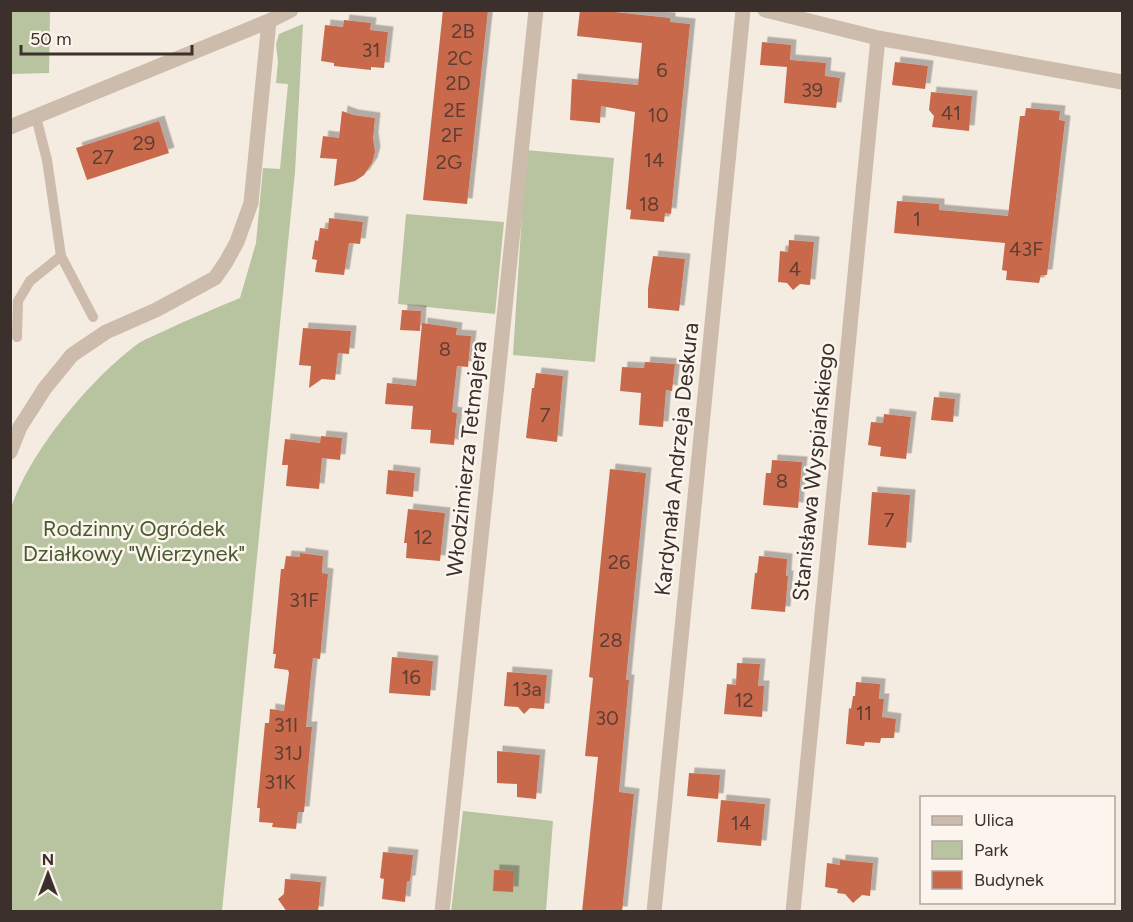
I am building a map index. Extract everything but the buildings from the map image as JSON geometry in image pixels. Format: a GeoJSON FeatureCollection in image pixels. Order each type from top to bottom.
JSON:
{"type":"FeatureCollection","features":[{"type":"Feature","properties":{"kind":"street"},"geometry":{"type":"LineString","coordinates":[[10,127],[291,10]]}},
{"type":"Feature","properties":{"kind":"street","name":"Włodzimierza Tetmajera"},"geometry":{"type":"LineString","coordinates":[[442,912],[536,10]]}},
{"type":"Feature","properties":{"kind":"street","name":"Kardynała Andrzeja Deskura"},"geometry":{"type":"LineString","coordinates":[[654,912],[743,10]]}},
{"type":"Feature","properties":{"kind":"street"},"geometry":{"type":"LineString","coordinates":[[765,10],[878,38],[1122,82]]}},
{"type":"Feature","properties":{"kind":"street"},"geometry":{"type":"LineString","coordinates":[[10,452],[21,427],[45,388],[72,356],[106,332],[156,310],[215,278],[226,262],[237,242],[251,203],[269,21]]}},
{"type":"Feature","properties":{"kind":"street","name":"Stanisława Wyspiańskiego"},"geometry":{"type":"LineString","coordinates":[[794,912],[878,38]]}},
{"type":"Feature","properties":{"kind":"lane"},"geometry":{"type":"LineString","coordinates":[[36,117],[46,159],[61,256],[93,317]]}},
{"type":"Feature","properties":{"kind":"lane"},"geometry":{"type":"LineString","coordinates":[[17,337],[18,301],[30,281],[61,256]]}},
{"type":"Feature","properties":{"kind":"green space"},"geometry":{"type":"Polygon","coordinates":[[[10,11],[50,11],[49,73],[11,74],[10,11]]]}},
{"type":"Feature","properties":{"kind":"green space","name":"Rodzinny Ogródek Działkowy \"Wierzynek\""},"geometry":{"type":"Polygon","coordinates":[[[303,24],[295,172],[222,911],[11,911],[10,512],[18,490],[46,442],[82,397],[120,358],[145,340],[240,298],[256,243],[263,168],[280,169],[288,84],[276,83],[278,62],[276,44],[279,34],[303,24]]]}},
{"type":"Feature","properties":{"kind":"green space"},"geometry":{"type":"Polygon","coordinates":[[[526,150],[614,158],[595,362],[513,355],[526,150]]]}},
{"type":"Feature","properties":{"kind":"green space"},"geometry":{"type":"Polygon","coordinates":[[[406,214],[504,222],[495,314],[398,304],[406,214]]]}},
{"type":"Feature","properties":{"kind":"green space"},"geometry":{"type":"Polygon","coordinates":[[[463,811],[553,821],[546,911],[451,912],[463,811]]]}}]}
